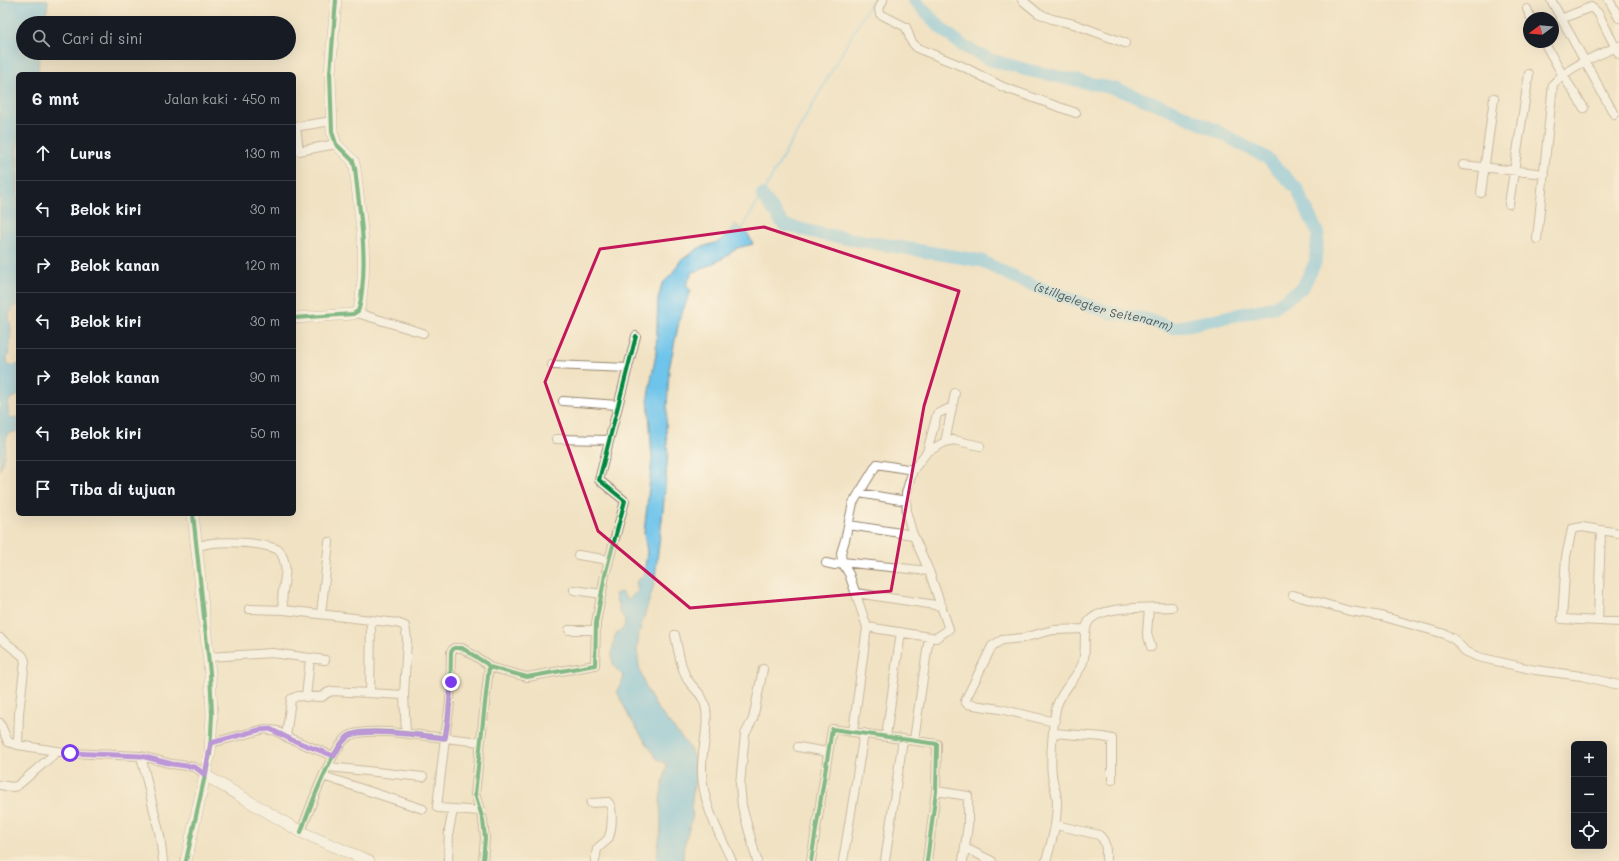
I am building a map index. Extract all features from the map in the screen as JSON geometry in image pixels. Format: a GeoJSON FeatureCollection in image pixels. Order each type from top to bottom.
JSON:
{"type":"FeatureCollection","features":[{"type":"Feature","properties":{"kind":"street"},"geometry":{"type":"LineString","coordinates":[[336,0],[330,73],[333,137],[336,144],[353,161],[355,168],[364,276],[361,303],[357,313]]}},
{"type":"Feature","properties":{"kind":"street"},"geometry":{"type":"LineString","coordinates":[[883,0],[879,9],[880,14],[906,27],[913,45],[917,48],[964,67],[1003,87],[1076,113]]}},
{"type":"Feature","properties":{"kind":"street"},"geometry":{"type":"LineString","coordinates":[[1022,0],[1038,13],[1052,19],[1074,24],[1125,43]]}},
{"type":"Feature","properties":{"kind":"street"},"geometry":{"type":"LineString","coordinates":[[1551,0],[1614,114]]}},
{"type":"Feature","properties":{"kind":"street"},"geometry":{"type":"LineString","coordinates":[[1609,0],[1619,18]]}},
{"type":"Feature","properties":{"kind":"street"},"geometry":{"type":"LineString","coordinates":[[1537,239],[1545,174],[1553,84],[1562,74],[1584,61],[1618,49],[1598,12],[1591,7],[1561,19]]}},
{"type":"Feature","properties":{"kind":"street"},"geometry":{"type":"LineString","coordinates":[[1547,48],[1584,108]]}},
{"type":"Feature","properties":{"kind":"street"},"geometry":{"type":"LineString","coordinates":[[1509,204],[1529,74]]}},
{"type":"Feature","properties":{"kind":"street"},"geometry":{"type":"LineString","coordinates":[[1481,193],[1494,98]]}},
{"type":"Feature","properties":{"kind":"street"},"geometry":{"type":"LineString","coordinates":[[296,127],[332,121]]}},
{"type":"Feature","properties":{"kind":"street"},"geometry":{"type":"LineString","coordinates":[[296,133],[299,151],[336,144]]}},
{"type":"Feature","properties":{"kind":"street"},"geometry":{"type":"LineString","coordinates":[[1463,165],[1545,174]]}},
{"type":"Feature","properties":{"kind":"street"},"geometry":{"type":"LineString","coordinates":[[296,318],[357,313],[423,333]]}},
{"type":"Feature","properties":{"kind":"street"},"geometry":{"type":"LineString","coordinates":[[480,812],[438,808],[437,806],[448,721],[451,682],[450,656],[452,650],[462,648],[487,664],[488,667],[527,677],[595,665],[596,630],[602,594],[609,560],[625,501],[598,480],[636,336]]}},
{"type":"Feature","properties":{"kind":"street"},"geometry":{"type":"LineString","coordinates":[[552,365],[628,368]]}},
{"type":"Feature","properties":{"kind":"street"},"geometry":{"type":"LineString","coordinates":[[945,442],[955,393]]}},
{"type":"Feature","properties":{"kind":"street"},"geometry":{"type":"LineString","coordinates":[[563,401],[618,405]]}},
{"type":"Feature","properties":{"kind":"street"},"geometry":{"type":"LineString","coordinates":[[927,452],[937,414],[952,407]]}},
{"type":"Feature","properties":{"kind":"street"},"geometry":{"type":"LineString","coordinates":[[556,439],[609,440]]}},
{"type":"Feature","properties":{"kind":"street"},"geometry":{"type":"LineString","coordinates":[[867,627],[936,638],[949,629],[929,571],[913,535],[907,514],[906,493],[912,470],[927,452],[945,442],[954,440],[980,446]]}},
{"type":"Feature","properties":{"kind":"street"},"geometry":{"type":"LineString","coordinates":[[853,732],[867,627],[849,574],[842,562],[841,553],[849,525],[853,503],[877,464],[912,470]]}},
{"type":"Feature","properties":{"kind":"street"},"geometry":{"type":"LineString","coordinates":[[859,493],[906,501]]}},
{"type":"Feature","properties":{"kind":"street"},"geometry":{"type":"LineString","coordinates":[[186,861],[211,743],[212,692],[193,516]]}},
{"type":"Feature","properties":{"kind":"street"},"geometry":{"type":"LineString","coordinates":[[849,525],[913,535]]}},
{"type":"Feature","properties":{"kind":"street"},"geometry":{"type":"LineString","coordinates":[[1619,532],[1582,527],[1572,529],[1566,556],[1562,619],[1619,622]]}},
{"type":"Feature","properties":{"kind":"street"},"geometry":{"type":"LineString","coordinates":[[1598,621],[1601,530]]}},
{"type":"Feature","properties":{"kind":"street"},"geometry":{"type":"LineString","coordinates":[[197,547],[206,543],[228,542],[274,548],[279,550],[286,568],[283,602],[284,610]]}},
{"type":"Feature","properties":{"kind":"street"},"geometry":{"type":"LineString","coordinates":[[320,614],[330,542]]}},
{"type":"Feature","properties":{"kind":"street"},"geometry":{"type":"LineString","coordinates":[[578,555],[609,560]]}},
{"type":"Feature","properties":{"kind":"street"},"geometry":{"type":"LineString","coordinates":[[826,564],[835,565],[842,562],[929,571]]}},
{"type":"Feature","properties":{"kind":"street"},"geometry":{"type":"LineString","coordinates":[[574,590],[602,594]]}},
{"type":"Feature","properties":{"kind":"street"},"geometry":{"type":"LineString","coordinates":[[856,593],[942,606]]}},
{"type":"Feature","properties":{"kind":"street"},"geometry":{"type":"LineString","coordinates":[[1293,595],[1350,611],[1381,616],[1445,634],[1466,651],[1478,657],[1535,670],[1582,676],[1619,685]]}},
{"type":"Feature","properties":{"kind":"street"},"geometry":{"type":"LineString","coordinates":[[1046,861],[1056,825],[1056,796],[1052,770],[1056,712],[1060,697],[1083,662],[1086,629],[1090,620],[1102,612],[1172,607]]}},
{"type":"Feature","properties":{"kind":"street"},"geometry":{"type":"LineString","coordinates":[[1149,608],[1148,633],[1151,647]]}},
{"type":"Feature","properties":{"kind":"street"},"geometry":{"type":"LineString","coordinates":[[249,609],[284,610],[397,623],[405,626],[404,695],[406,733]]}},
{"type":"Feature","properties":{"kind":"street"},"geometry":{"type":"LineString","coordinates":[[370,693],[371,620]]}},
{"type":"Feature","properties":{"kind":"street"},"geometry":{"type":"LineString","coordinates":[[1055,722],[1000,709],[967,704],[965,701],[992,646],[997,641],[1003,639],[1023,638],[1053,630],[1086,629]]}},
{"type":"Feature","properties":{"kind":"street"},"geometry":{"type":"LineString","coordinates":[[569,630],[596,630]]}},
{"type":"Feature","properties":{"kind":"street"},"geometry":{"type":"LineString","coordinates":[[886,736],[901,632]]}},
{"type":"Feature","properties":{"kind":"street"},"geometry":{"type":"LineString","coordinates":[[675,635],[684,672],[688,680],[701,693],[703,699],[707,725],[702,766],[705,797],[732,861]]}},
{"type":"Feature","properties":{"kind":"street"},"geometry":{"type":"LineString","coordinates":[[914,740],[929,637]]}},
{"type":"Feature","properties":{"kind":"street"},"geometry":{"type":"LineString","coordinates":[[0,638],[23,656],[25,661],[19,713],[18,745]]}},
{"type":"Feature","properties":{"kind":"street"},"geometry":{"type":"LineString","coordinates":[[208,657],[272,654],[325,660]]}},
{"type":"Feature","properties":{"kind":"street"},"geometry":{"type":"LineString","coordinates":[[306,697],[310,659]]}},
{"type":"Feature","properties":{"kind":"street"},"geometry":{"type":"LineString","coordinates":[[483,861],[485,838],[483,820],[475,794],[488,667]]}},
{"type":"Feature","properties":{"kind":"street"},"geometry":{"type":"LineString","coordinates":[[757,861],[742,806],[740,784],[744,734],[753,719],[763,669]]}},
{"type":"Feature","properties":{"kind":"street"},"geometry":{"type":"LineString","coordinates":[[286,737],[291,698],[322,697],[332,691],[404,695]]}},
{"type":"Feature","properties":{"kind":"street"},"geometry":{"type":"LineString","coordinates":[[0,723],[8,742]]}},
{"type":"Feature","properties":{"kind":"street"},"geometry":{"type":"LineString","coordinates":[[211,743],[265,729],[277,731],[286,737],[334,756]]}},
{"type":"Feature","properties":{"kind":"street"},"geometry":{"type":"LineString","coordinates":[[811,861],[832,729],[937,744],[936,791],[927,861]]}},
{"type":"Feature","properties":{"kind":"street"},"geometry":{"type":"LineString","coordinates":[[301,832],[323,776],[344,740],[352,734],[406,733],[420,736],[481,742]]}},
{"type":"Feature","properties":{"kind":"street"},"geometry":{"type":"LineString","coordinates":[[843,861],[864,733]]}},
{"type":"Feature","properties":{"kind":"street"},"geometry":{"type":"LineString","coordinates":[[1054,733],[1103,736],[1112,739],[1112,780]]}},
{"type":"Feature","properties":{"kind":"street"},"geometry":{"type":"LineString","coordinates":[[0,738],[18,745],[58,751],[141,756],[172,764],[194,767],[301,832],[369,861]]}},
{"type":"Feature","properties":{"kind":"street"},"geometry":{"type":"LineString","coordinates":[[885,861],[903,739]]}},
{"type":"Feature","properties":{"kind":"street"},"geometry":{"type":"LineString","coordinates":[[798,747],[828,752]]}},
{"type":"Feature","properties":{"kind":"street"},"geometry":{"type":"LineString","coordinates":[[0,785],[12,787],[17,786],[58,751]]}},
{"type":"Feature","properties":{"kind":"street"},"geometry":{"type":"LineString","coordinates":[[141,756],[160,836],[163,861]]}},
{"type":"Feature","properties":{"kind":"street"},"geometry":{"type":"LineString","coordinates":[[329,767],[423,777]]}},
{"type":"Feature","properties":{"kind":"street"},"geometry":{"type":"LineString","coordinates":[[323,776],[423,809]]}},
{"type":"Feature","properties":{"kind":"street"},"geometry":{"type":"LineString","coordinates":[[936,791],[968,796],[968,825],[963,861]]}},
{"type":"Feature","properties":{"kind":"street"},"geometry":{"type":"LineString","coordinates":[[591,802],[608,802],[612,807],[610,836],[597,850],[595,861]]}},
{"type":"Feature","properties":{"kind":"street"},"geometry":{"type":"LineString","coordinates":[[448,861],[449,830],[454,810]]}},
{"type":"Feature","properties":{"kind":"street"},"geometry":{"type":"LineString","coordinates":[[1056,825],[1099,835],[1105,843],[1106,859]]}},
{"type":"Feature","properties":{"kind":"street"},"geometry":{"type":"LineString","coordinates":[[965,848],[991,861]]}},
{"type":"Feature","properties":{"kind":"highlighted area"},"geometry":{"type":"Polygon","coordinates":[[[764,227],[959,291],[924,406],[891,591],[690,608],[598,531],[545,382],[600,249],[764,227]]]}},
{"type":"Feature","properties":{"kind":"water"},"geometry":{"type":"Polygon","coordinates":[[[0,0],[48,0],[47,10],[44,16],[16,16],[16,60],[39,60],[38,72],[16,72],[16,306],[9,315],[11,329],[10,347],[7,359],[8,365],[16,365],[16,397],[11,398],[8,408],[11,418],[16,417],[16,432],[7,434],[4,457],[0,470],[0,0]]]}},
{"type":"Feature","properties":{"kind":"water"},"geometry":{"type":"Polygon","coordinates":[[[735,224],[748,234],[753,244],[737,248],[727,256],[700,270],[692,272],[686,285],[691,291],[680,317],[669,369],[666,429],[668,454],[663,511],[654,585],[639,633],[637,652],[640,671],[647,690],[657,708],[689,747],[694,759],[695,777],[691,808],[693,815],[683,850],[683,861],[656,861],[661,827],[660,799],[667,764],[657,759],[629,717],[617,691],[624,677],[615,667],[612,653],[615,635],[624,628],[625,619],[620,613],[615,594],[621,592],[628,600],[638,591],[636,582],[644,575],[647,552],[644,533],[652,459],[648,396],[656,354],[658,299],[662,284],[673,273],[680,261],[699,248],[721,241],[735,224]]]}},
{"type":"Feature","properties":{"kind":"waterway"},"geometry":{"type":"LineString","coordinates":[[742,229],[872,0]]}},
{"type":"Feature","properties":{"kind":"waterway","name":"(stillgelegter Seitenarm)"},"geometry":{"type":"LineString","coordinates":[[762,195],[784,225],[821,234],[982,261],[1021,281],[1111,313],[1142,318],[1174,328],[1274,307],[1303,287],[1315,263],[1318,234],[1297,189],[1267,158],[1217,131],[1170,109],[1116,89],[1027,70],[991,60],[963,46],[941,28],[914,0]]}},
{"type":"Feature","properties":{"kind":"cycle path"},"geometry":{"type":"LineString","coordinates":[[296,318],[353,314],[358,311],[361,300],[364,260],[355,168],[353,161],[336,144],[332,132],[330,73],[336,0]]}},
{"type":"Feature","properties":{"kind":"cycle path"},"geometry":{"type":"LineString","coordinates":[[489,667],[527,677],[595,665],[596,623],[605,575],[625,501],[599,480],[636,336]]}},
{"type":"Feature","properties":{"kind":"cycle path"},"geometry":{"type":"LineString","coordinates":[[186,861],[210,753],[212,714],[210,673],[193,516]]}},
{"type":"Feature","properties":{"kind":"cycle path"},"geometry":{"type":"LineString","coordinates":[[301,832],[329,764],[344,740],[351,735],[359,733],[383,732],[445,738],[450,703],[451,652],[454,648],[462,648],[487,664],[489,667],[475,794],[483,820],[485,838],[483,861]]}},
{"type":"Feature","properties":{"kind":"cycle path"},"geometry":{"type":"LineString","coordinates":[[811,861],[832,729],[937,744],[936,791],[927,861]]}},
{"type":"Feature","properties":{"kind":"route"},"geometry":{"type":"LineString","coordinates":[[70,753],[128,754],[141,756],[180,766],[194,767],[205,775],[211,743],[265,729],[277,731],[292,740],[334,756],[344,740],[352,734],[406,733],[445,738],[451,682]]}}]}
